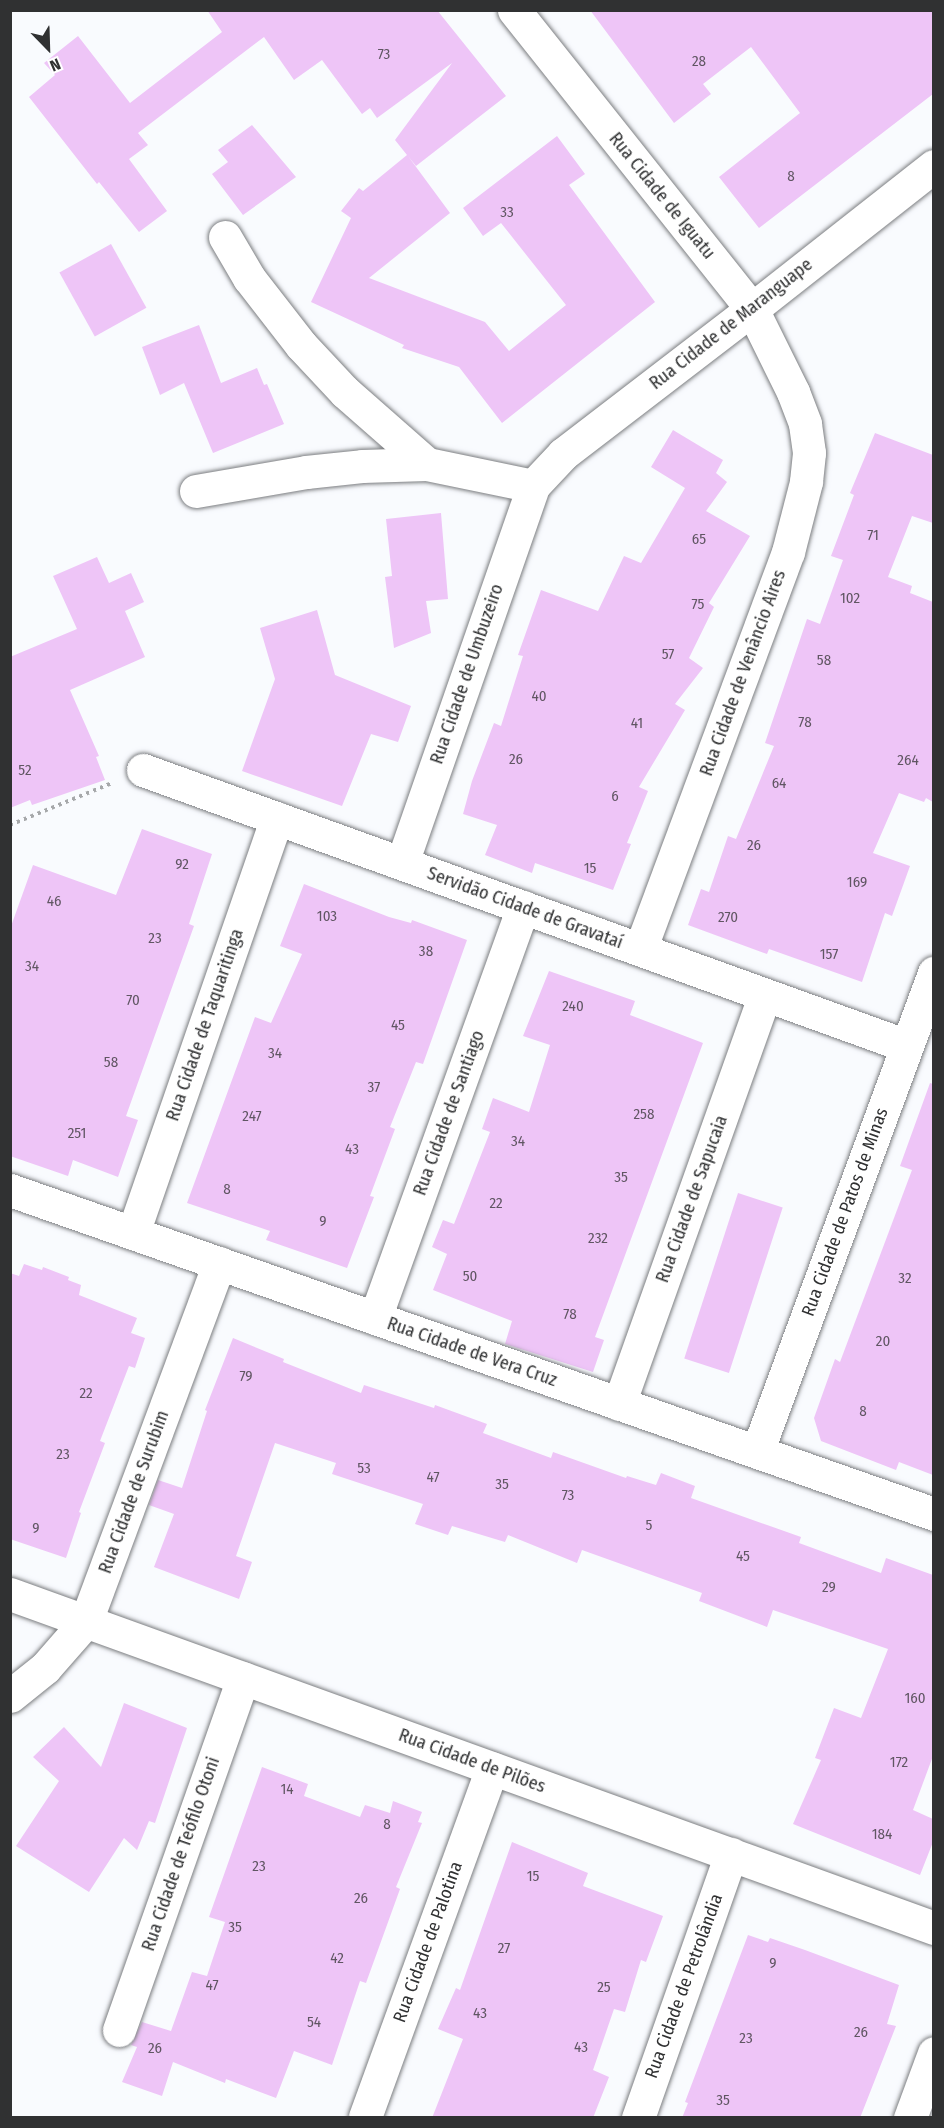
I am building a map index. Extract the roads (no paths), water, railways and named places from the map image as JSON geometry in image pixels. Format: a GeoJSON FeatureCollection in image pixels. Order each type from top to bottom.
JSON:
{"type":"FeatureCollection","features":[{"type":"Feature","properties":{"kind":"street","name":"Rua Cidade de Iguatu"},"geometry":{"type":"LineString","coordinates":[[514,10],[752,309],[793,392]]}},
{"type":"Feature","properties":{"kind":"street","name":"Rua Cidade de Maranguape"},"geometry":{"type":"LineString","coordinates":[[533,486],[563,454],[933,166]]}},
{"type":"Feature","properties":{"kind":"street"},"geometry":{"type":"LineString","coordinates":[[225,237],[249,278],[301,345],[345,392],[427,464]]}},
{"type":"Feature","properties":{"kind":"street","name":"Rua Cidade de Venâncio Aires"},"geometry":{"type":"LineString","coordinates":[[640,949],[799,518],[809,453],[805,424],[793,392]]}},
{"type":"Feature","properties":{"kind":"street"},"geometry":{"type":"LineString","coordinates":[[196,490],[317,471],[362,466],[427,464],[533,486]]}},
{"type":"Feature","properties":{"kind":"street","name":"Rua Cidade de Umbuzeiro"},"geometry":{"type":"LineString","coordinates":[[402,863],[533,486]]}},
{"type":"Feature","properties":{"kind":"street","name":"Servidão Cidade de Gravataí"},"geometry":{"type":"LineString","coordinates":[[143,770],[907,1046]]}},
{"type":"Feature","properties":{"kind":"street","name":"Rua Cidade de Taquaritinga"},"geometry":{"type":"LineString","coordinates":[[133,1233],[277,818]]}},
{"type":"Feature","properties":{"kind":"street","name":"Rua Cidade de Santiago"},"geometry":{"type":"LineString","coordinates":[[375,1318],[523,907]]}},
{"type":"Feature","properties":{"kind":"street","name":"Rua Cidade de Patos de Minas"},"geometry":{"type":"LineString","coordinates":[[757,1452],[933,973]]}},
{"type":"Feature","properties":{"kind":"street","name":"Rua Cidade de Sapucaia"},"geometry":{"type":"LineString","coordinates":[[619,1404],[765,995]]}},
{"type":"Feature","properties":{"kind":"street","name":"Rua Cidade de Vera Cruz"},"geometry":{"type":"LineString","coordinates":[[10,1190],[933,1514]]}},
{"type":"Feature","properties":{"kind":"street","name":"Rua Cidade de Surubim"},"geometry":{"type":"LineString","coordinates":[[10,1696],[45,1668],[86,1621],[219,1263]]}},
{"type":"Feature","properties":{"kind":"street","name":"Rua Cidade de Pilões"},"geometry":{"type":"LineString","coordinates":[[10,1594],[933,1928]]}},
{"type":"Feature","properties":{"kind":"street","name":"Rua Cidade de Teófilo Otoni"},"geometry":{"type":"LineString","coordinates":[[119,2030],[243,1678]]}},
{"type":"Feature","properties":{"kind":"street","name":"Rua Cidade de Palotina"},"geometry":{"type":"LineString","coordinates":[[365,2116],[492,1768]]}},
{"type":"Feature","properties":{"kind":"street","name":"Rua Cidade de Petrolândia"},"geometry":{"type":"LineString","coordinates":[[638,2118],[731,1854]]}},
{"type":"Feature","properties":{"kind":"street"},"geometry":{"type":"LineString","coordinates":[[910,2118],[933,2053]]}}]}
